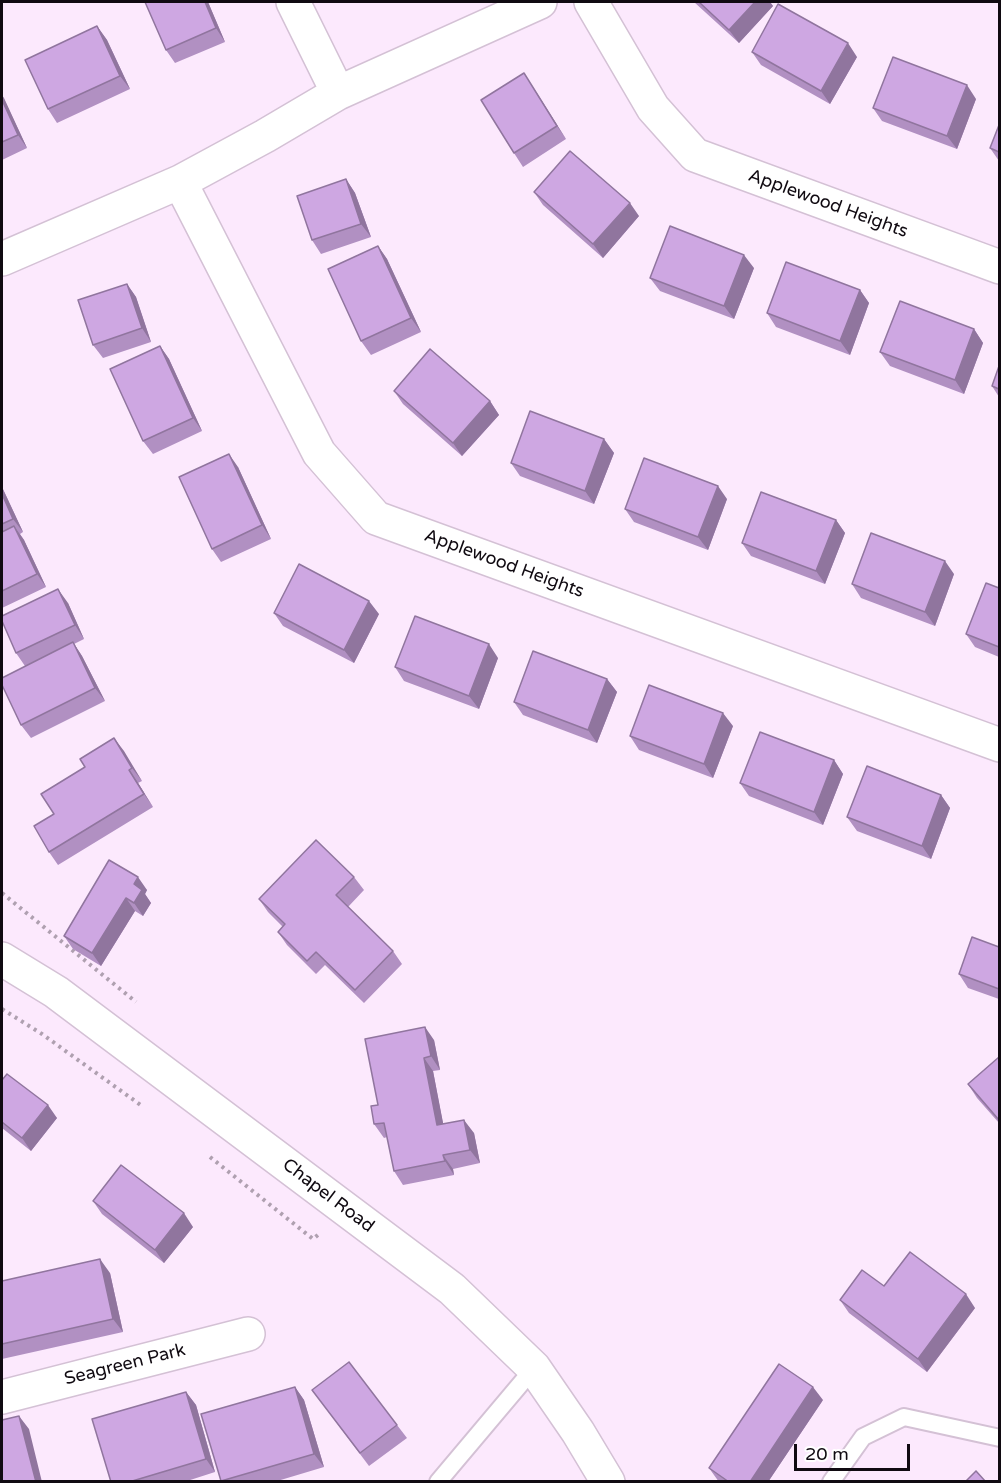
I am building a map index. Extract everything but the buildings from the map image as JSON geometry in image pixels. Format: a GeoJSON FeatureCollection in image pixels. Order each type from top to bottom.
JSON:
{"type":"FeatureCollection","features":[{"type":"Feature","properties":{"kind":"street"},"geometry":{"type":"LineString","coordinates":[[293,2],[338,93]]}},
{"type":"Feature","properties":{"kind":"street"},"geometry":{"type":"LineString","coordinates":[[2,258],[180,182],[338,93],[540,2]]}},
{"type":"Feature","properties":{"kind":"street","name":"Applewood Heights"},"geometry":{"type":"LineString","coordinates":[[591,2],[653,108],[695,155],[999,267]]}},
{"type":"Feature","properties":{"kind":"street","name":"Applewood Heights"},"geometry":{"type":"LineString","coordinates":[[180,182],[319,453],[376,518],[999,745]]}},
{"type":"Feature","properties":{"kind":"street","name":"Chapel Road"},"geometry":{"type":"LineString","coordinates":[[2,958],[56,992],[452,1289],[534,1368],[578,1432],[608,1482]]}},
{"type":"Feature","properties":{"kind":"street","name":"Seagreen Park"},"geometry":{"type":"LineString","coordinates":[[2,1397],[248,1334]]}},
{"type":"Feature","properties":{"kind":"lane"},"geometry":{"type":"LineString","coordinates":[[438,1482],[534,1368]]}},
{"type":"Feature","properties":{"kind":"lane"},"geometry":{"type":"LineString","coordinates":[[831,1482],[863,1437],[904,1417],[999,1438]]}}]}
